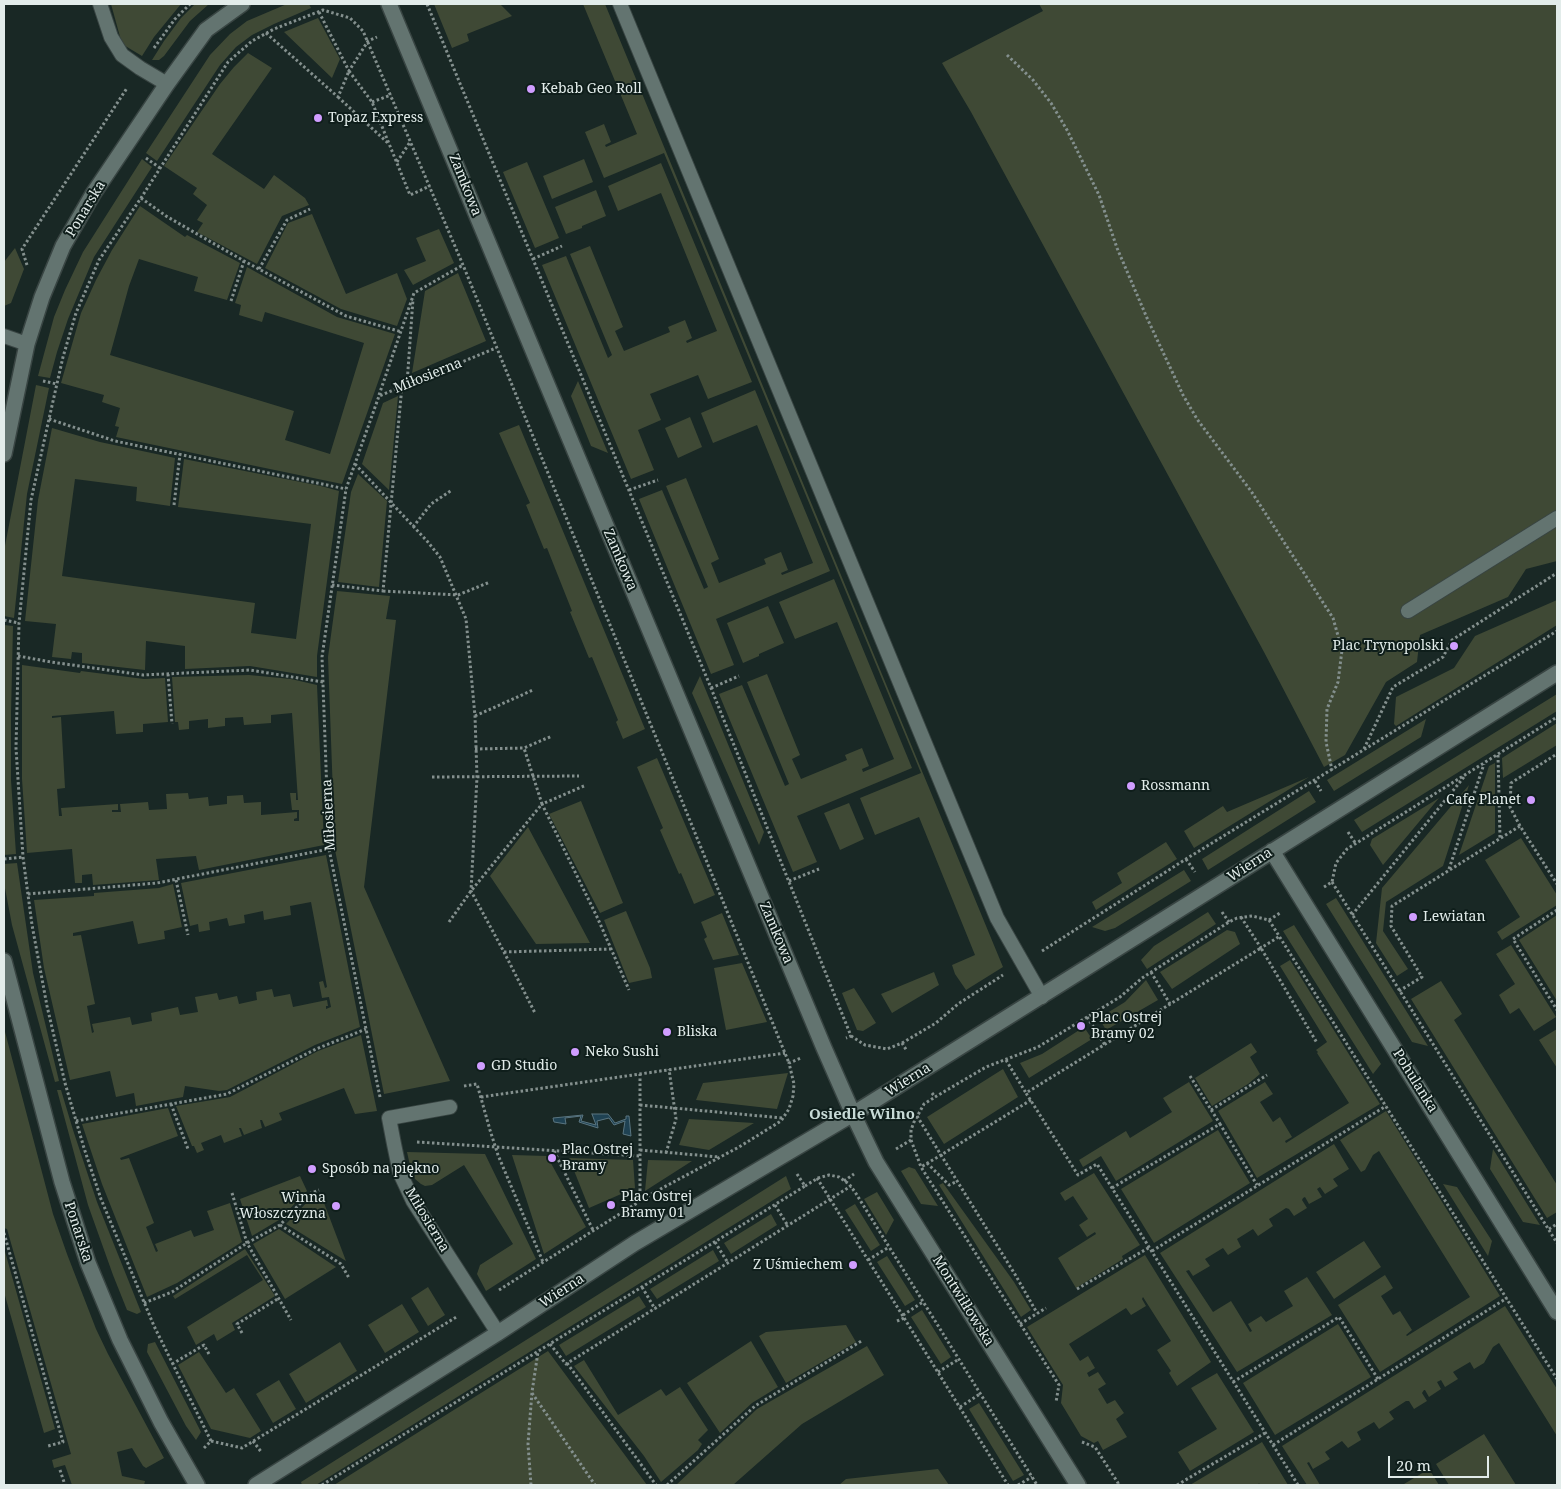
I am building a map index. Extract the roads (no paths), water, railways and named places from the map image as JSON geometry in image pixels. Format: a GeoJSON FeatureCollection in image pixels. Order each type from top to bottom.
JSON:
{"type":"FeatureCollection","features":[{"type":"Feature","properties":{"kind":"street","name":"Ponarska"},"geometry":{"type":"LineString","coordinates":[[4,454],[27,344],[42,297],[64,246],[93,194],[206,30],[242,4]]}},
{"type":"Feature","properties":{"kind":"street","name":"Zamkowa"},"geometry":{"type":"LineString","coordinates":[[390,4],[540,369],[853,1114]]}},
{"type":"Feature","properties":{"kind":"street","name":"Wierna"},"geometry":{"type":"LineString","coordinates":[[256,1485],[498,1333],[635,1243],[920,1073],[1557,673]]}},
{"type":"Feature","properties":{"kind":"street","name":"Pohulanka"},"geometry":{"type":"LineString","coordinates":[[1272,851],[1557,1312]]}},
{"type":"Feature","properties":{"kind":"street","name":"Ponarska"},"geometry":{"type":"LineString","coordinates":[[4,961],[62,1182],[88,1263],[120,1340],[161,1422],[197,1485]]}},
{"type":"Feature","properties":{"kind":"street","name":"Montwiłłowska"},"geometry":{"type":"LineString","coordinates":[[853,1114],[876,1162],[1078,1485]]}},
{"type":"Feature","properties":{"kind":"lane"},"geometry":{"type":"LineString","coordinates":[[100,4],[111,37],[122,55],[167,84]]}},
{"type":"Feature","properties":{"kind":"lane"},"geometry":{"type":"LineString","coordinates":[[620,4],[997,918],[1042,997]]}},
{"type":"Feature","properties":{"kind":"lane"},"geometry":{"type":"LineString","coordinates":[[4,336],[27,344]]}},
{"type":"Feature","properties":{"kind":"lane"},"geometry":{"type":"LineString","coordinates":[[1408,611],[1557,518]]}},
{"type":"Feature","properties":{"kind":"lane","name":"Miłosierna"},"geometry":{"type":"LineString","coordinates":[[450,1107],[389,1118],[394,1144],[400,1172],[413,1202],[498,1333]]}},
{"type":"Feature","properties":{"kind":"water"},"geometry":{"type":"Polygon","coordinates":[[[592,1114],[608,1114],[615,1123],[629,1116],[631,1136],[623,1134],[625,1121],[614,1125],[609,1118],[597,1121],[598,1128],[579,1122],[581,1116],[565,1118],[566,1124],[554,1122],[553,1118],[583,1115],[581,1121],[596,1125],[592,1114]]]}},
{"type":"Feature","properties":{"kind":"place","name":"Kebab Geo Roll"},"geometry":{"type":"Point","coordinates":[531,89]}},
{"type":"Feature","properties":{"kind":"place","name":"Topaz Express"},"geometry":{"type":"Point","coordinates":[318,118]}},
{"type":"Feature","properties":{"kind":"place","name":"Plac Trynopolski"},"geometry":{"type":"Point","coordinates":[1454,646]}},
{"type":"Feature","properties":{"kind":"place","name":"Rossmann"},"geometry":{"type":"Point","coordinates":[1131,786]}},
{"type":"Feature","properties":{"kind":"place","name":"Cafe Planet"},"geometry":{"type":"Point","coordinates":[1531,800]}},
{"type":"Feature","properties":{"kind":"place","name":"Lewiatan"},"geometry":{"type":"Point","coordinates":[1413,917]}},
{"type":"Feature","properties":{"kind":"place","name":"Plac Ostrej Bramy 02"},"geometry":{"type":"Point","coordinates":[1081,1026]}},
{"type":"Feature","properties":{"kind":"place","name":"Bliska"},"geometry":{"type":"Point","coordinates":[667,1032]}},
{"type":"Feature","properties":{"kind":"place","name":"Neko Sushi"},"geometry":{"type":"Point","coordinates":[575,1052]}},
{"type":"Feature","properties":{"kind":"place","name":"GD Studio"},"geometry":{"type":"Point","coordinates":[481,1066]}},
{"type":"Feature","properties":{"kind":"place","name":"Plac Ostrej Bramy"},"geometry":{"type":"Point","coordinates":[552,1158]}},
{"type":"Feature","properties":{"kind":"place","name":"Sposób na piękno"},"geometry":{"type":"Point","coordinates":[312,1169]}},
{"type":"Feature","properties":{"kind":"place","name":"Plac Ostrej Bramy 01"},"geometry":{"type":"Point","coordinates":[611,1205]}},
{"type":"Feature","properties":{"kind":"place","name":"Winna Włoszczyzna"},"geometry":{"type":"Point","coordinates":[336,1206]}},
{"type":"Feature","properties":{"kind":"place","name":"Z Uśmiechem"},"geometry":{"type":"Point","coordinates":[853,1265]}},
{"type":"Feature","properties":{"kind":"district","name":"Osiedle Wilno"},"geometry":{"type":"Point","coordinates":[862,1115]}}]}
